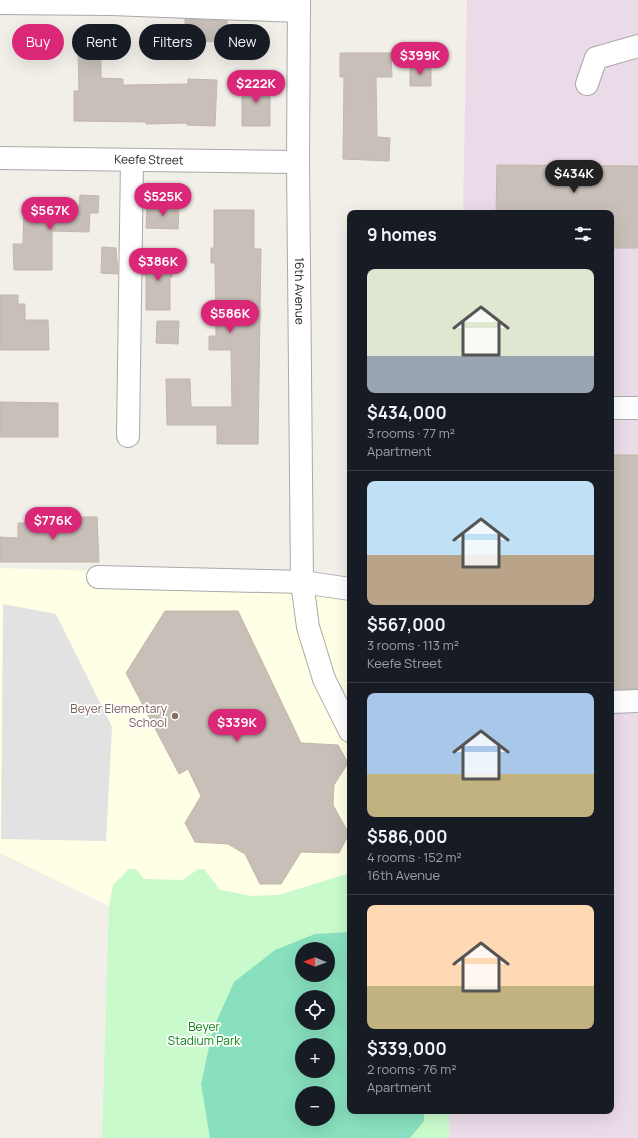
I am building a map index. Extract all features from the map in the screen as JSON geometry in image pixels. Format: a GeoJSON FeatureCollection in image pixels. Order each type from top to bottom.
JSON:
{"type":"FeatureCollection","features":[{"type":"Feature","properties":{"kind":"street"},"geometry":{"type":"LineString","coordinates":[[0,3],[111,2],[299,6]]}},
{"type":"Feature","properties":{"kind":"street","name":"16th Avenue"},"geometry":{"type":"LineString","coordinates":[[299,6],[298,162],[302,582],[308,626],[324,679],[347,725]]}},
{"type":"Feature","properties":{"kind":"street"},"geometry":{"type":"LineString","coordinates":[[587,84],[596,58],[638,46]]}},
{"type":"Feature","properties":{"kind":"street","name":"Keefe Street"},"geometry":{"type":"LineString","coordinates":[[0,158],[298,162]]}},
{"type":"Feature","properties":{"kind":"street"},"geometry":{"type":"LineString","coordinates":[[128,436],[132,160]]}},
{"type":"Feature","properties":{"kind":"street"},"geometry":{"type":"LineString","coordinates":[[614,408],[638,408]]}},
{"type":"Feature","properties":{"kind":"street"},"geometry":{"type":"LineString","coordinates":[[98,577],[302,582],[347,589]]}},
{"type":"Feature","properties":{"kind":"street"},"geometry":{"type":"LineString","coordinates":[[614,702],[638,701]]}},
{"type":"Feature","properties":{"kind":"shaded area"},"geometry":{"type":"Polygon","coordinates":[[[467,0],[638,0],[638,1138],[449,1138],[449,1114],[614,1114],[614,210],[463,210],[467,0]]]}},
{"type":"Feature","properties":{"kind":"shaded area","name":"Beyer Elementary School"},"geometry":{"type":"Polygon","coordinates":[[[0,568],[347,579],[347,874],[279,895],[251,896],[220,890],[109,906],[0,853],[0,568]]]}},
{"type":"Feature","properties":{"kind":"shaded area"},"geometry":{"type":"Polygon","coordinates":[[[3,604],[56,614],[112,727],[106,841],[1,839],[3,604]]]}},
{"type":"Feature","properties":{"kind":"green space","name":"Beyer Stadium Park"},"geometry":{"type":"Polygon","coordinates":[[[129,869],[136,869],[144,879],[183,880],[198,869],[204,869],[220,890],[251,896],[279,895],[347,874],[347,1114],[449,1114],[449,1138],[102,1138],[109,906],[113,885],[129,869]]]}},
{"type":"Feature","properties":{"kind":"green space"},"geometry":{"type":"Polygon","coordinates":[[[347,932],[347,1114],[424,1114],[424,1121],[410,1138],[210,1138],[201,1084],[213,1029],[234,982],[275,950],[295,942],[315,934],[347,932]]]}},
{"type":"Feature","properties":{"kind":"building"},"geometry":{"type":"Polygon","coordinates":[[[185,19],[227,21],[227,24],[214,24],[214,42],[206,42],[206,24],[185,24],[185,19]]]}},
{"type":"Feature","properties":{"kind":"building"},"geometry":{"type":"Polygon","coordinates":[[[340,53],[391,53],[392,77],[376,77],[377,137],[390,138],[389,161],[343,159],[344,77],[340,77],[340,53]]]}},
{"type":"Feature","properties":{"kind":"building"},"geometry":{"type":"Polygon","coordinates":[[[78,60],[101,60],[101,78],[123,79],[123,85],[188,84],[188,79],[217,80],[215,126],[187,125],[187,123],[146,124],[146,122],[74,121],[74,91],[79,91],[78,60]]]}},
{"type":"Feature","properties":{"kind":"building"},"geometry":{"type":"Polygon","coordinates":[[[410,67],[431,67],[431,86],[410,86],[410,67]]]}},
{"type":"Feature","properties":{"kind":"building"},"geometry":{"type":"Polygon","coordinates":[[[242,82],[270,82],[270,126],[242,126],[242,82]]]}},
{"type":"Feature","properties":{"kind":"building"},"geometry":{"type":"Polygon","coordinates":[[[497,165],[638,166],[638,248],[614,248],[614,210],[496,210],[497,165]]]}},
{"type":"Feature","properties":{"kind":"building"},"geometry":{"type":"Polygon","coordinates":[[[80,195],[99,196],[98,213],[90,213],[89,232],[52,231],[52,270],[14,270],[13,244],[23,244],[24,205],[79,207],[80,195]]]}},
{"type":"Feature","properties":{"kind":"building"},"geometry":{"type":"Polygon","coordinates":[[[147,206],[179,206],[178,229],[146,228],[147,206]]]}},
{"type":"Feature","properties":{"kind":"building"},"geometry":{"type":"Polygon","coordinates":[[[214,210],[254,210],[254,249],[261,249],[258,444],[217,444],[217,425],[167,425],[166,379],[190,379],[191,407],[232,407],[231,350],[209,350],[209,336],[216,336],[215,263],[211,263],[211,248],[214,248],[214,210]]]}},
{"type":"Feature","properties":{"kind":"building"},"geometry":{"type":"Polygon","coordinates":[[[102,247],[116,248],[118,274],[101,273],[102,247]]]}},
{"type":"Feature","properties":{"kind":"building"},"geometry":{"type":"Polygon","coordinates":[[[143,257],[173,258],[172,277],[170,277],[170,310],[146,310],[146,275],[143,275],[143,257]]]}},
{"type":"Feature","properties":{"kind":"building"},"geometry":{"type":"Polygon","coordinates":[[[0,295],[18,295],[18,304],[25,304],[25,320],[48,320],[49,350],[0,350],[0,295]]]}},
{"type":"Feature","properties":{"kind":"building"},"geometry":{"type":"Polygon","coordinates":[[[157,321],[179,321],[178,344],[156,343],[157,321]]]}},
{"type":"Feature","properties":{"kind":"building"},"geometry":{"type":"Polygon","coordinates":[[[0,402],[58,403],[58,437],[0,437],[0,402]]]}},
{"type":"Feature","properties":{"kind":"building"},"geometry":{"type":"Polygon","coordinates":[[[614,455],[638,455],[638,689],[614,689],[614,455]]]}},
{"type":"Feature","properties":{"kind":"building"},"geometry":{"type":"Polygon","coordinates":[[[42,517],[97,517],[99,562],[0,562],[0,537],[18,538],[18,523],[42,523],[42,517]]]}},
{"type":"Feature","properties":{"kind":"building"},"geometry":{"type":"Polygon","coordinates":[[[165,611],[238,611],[301,743],[338,745],[347,761],[347,765],[334,785],[333,805],[347,830],[347,838],[339,853],[301,852],[281,884],[260,884],[245,854],[228,844],[195,842],[185,823],[201,796],[188,769],[179,774],[126,673],[165,611]]]}},
{"type":"Feature","properties":{"kind":"place","name":"Beyer Elementary School"},"geometry":{"type":"Point","coordinates":[175,716]}}]}
